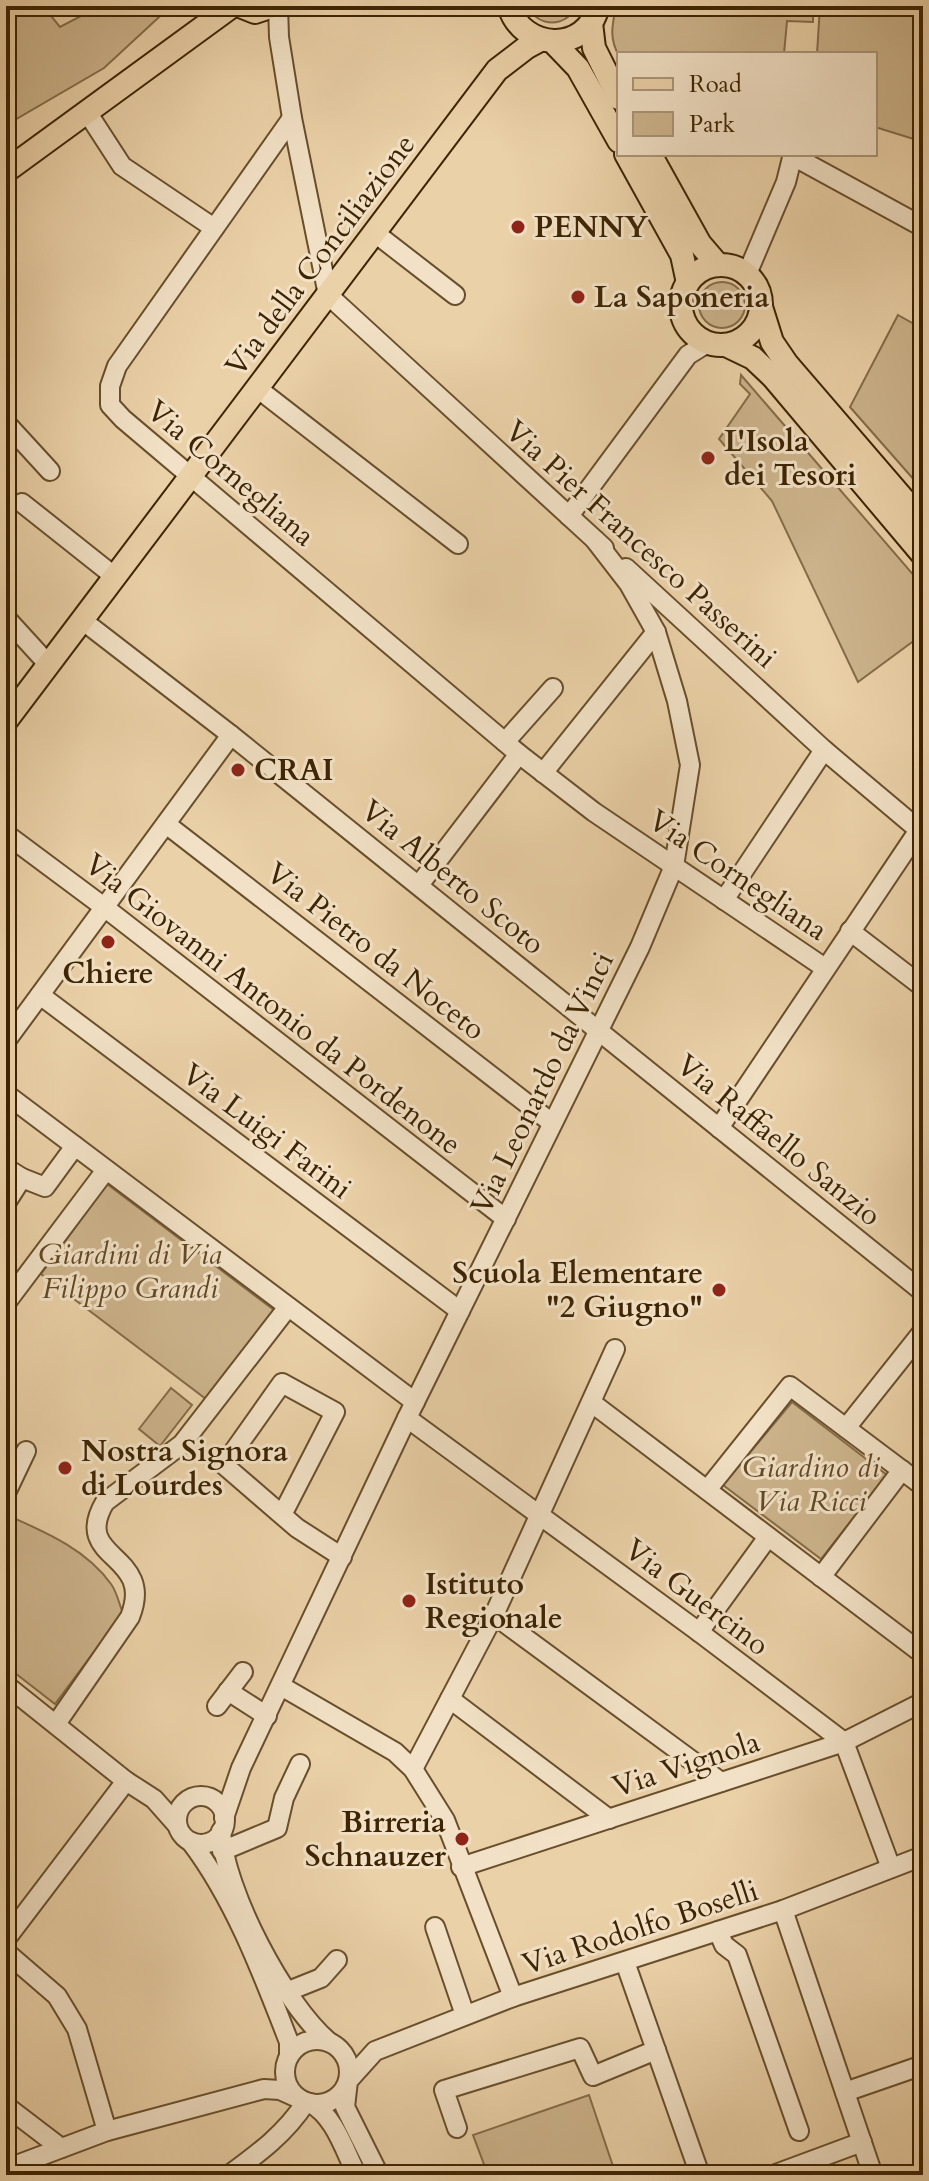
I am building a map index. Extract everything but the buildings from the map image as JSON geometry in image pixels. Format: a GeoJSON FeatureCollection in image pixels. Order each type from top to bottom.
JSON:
{"type":"FeatureCollection","features":[{"type":"Feature","properties":{"kind":"main road"},"geometry":{"type":"LineString","coordinates":[[199,29],[215,6]]}},
{"type":"Feature","properties":{"kind":"main road"},"geometry":{"type":"LineString","coordinates":[[6,171],[232,6]]}},
{"type":"Feature","properties":{"kind":"main road"},"geometry":{"type":"LineString","coordinates":[[240,6],[248,11],[271,8]]}},
{"type":"Feature","properties":{"kind":"main road"},"geometry":{"type":"LineString","coordinates":[[510,10],[528,35],[547,41],[578,68],[617,137]]}},
{"type":"Feature","properties":{"kind":"main road"},"geometry":{"type":"LineString","coordinates":[[497,70],[507,43],[510,10]]}},
{"type":"Feature","properties":{"kind":"main road"},"geometry":{"type":"LineString","coordinates":[[497,70],[527,47],[547,41],[567,40],[580,34],[594,15]]}},
{"type":"Feature","properties":{"kind":"main road"},"geometry":{"type":"LineString","coordinates":[[594,15],[594,48],[617,94]]}},
{"type":"Feature","properties":{"kind":"main road","name":"Via della Conciliazione"},"geometry":{"type":"LineString","coordinates":[[6,721],[497,70]]}},
{"type":"Feature","properties":{"kind":"main road"},"geometry":{"type":"LineString","coordinates":[[627,156],[682,255],[688,283]]}},
{"type":"Feature","properties":{"kind":"main road"},"geometry":{"type":"LineString","coordinates":[[651,156],[700,244],[718,265]]}},
{"type":"Feature","properties":{"kind":"main road"},"geometry":{"type":"LineString","coordinates":[[923,522],[787,364],[772,342],[755,283],[747,274],[738,268],[718,265],[706,268],[688,283],[682,294],[684,320],[708,339],[753,358],[773,377],[923,555]]}},
{"type":"Feature","properties":{"kind":"main road"},"geometry":{"type":"LineString","coordinates":[[708,339],[747,336],[754,328],[761,307]]}},
{"type":"Feature","properties":{"kind":"street"},"geometry":{"type":"LineString","coordinates":[[271,8],[328,295]]}},
{"type":"Feature","properties":{"kind":"street"},"geometry":{"type":"LineString","coordinates":[[87,112],[122,166],[214,228]]}},
{"type":"Feature","properties":{"kind":"street","name":"Via Cornegliana"},"geometry":{"type":"LineString","coordinates":[[292,118],[117,366],[110,386],[110,405],[543,773],[594,812],[825,968]]}},
{"type":"Feature","properties":{"kind":"street"},"geometry":{"type":"LineString","coordinates":[[747,274],[786,182],[793,156]]}},
{"type":"Feature","properties":{"kind":"street"},"geometry":{"type":"LineString","coordinates":[[795,156],[923,227]]}},
{"type":"Feature","properties":{"kind":"street"},"geometry":{"type":"LineString","coordinates":[[375,233],[455,295]]}},
{"type":"Feature","properties":{"kind":"street","name":"Via Pier Francesco Passerini"},"geometry":{"type":"LineString","coordinates":[[328,295],[824,750],[921,827]]}},
{"type":"Feature","properties":{"kind":"street"},"geometry":{"type":"LineString","coordinates":[[569,516],[688,355],[708,339]]}},
{"type":"Feature","properties":{"kind":"street"},"geometry":{"type":"LineString","coordinates":[[257,388],[458,544]]}},
{"type":"Feature","properties":{"kind":"street"},"geometry":{"type":"LineString","coordinates":[[6,423],[50,471]]}},
{"type":"Feature","properties":{"kind":"street"},"geometry":{"type":"LineString","coordinates":[[22,503],[114,576]]}},
{"type":"Feature","properties":{"kind":"street","name":"Via Leonardo da Vinci"},"geometry":{"type":"LineString","coordinates":[[223,1825],[241,1768],[411,1410],[640,947],[674,866],[690,765],[677,701],[656,632],[629,584],[595,540]]}},
{"type":"Feature","properties":{"kind":"street"},"geometry":{"type":"LineString","coordinates":[[6,618],[48,664]]}},
{"type":"Feature","properties":{"kind":"street","name":"Via Alberto Scoto"},"geometry":{"type":"LineString","coordinates":[[82,620],[600,1030]]}},
{"type":"Feature","properties":{"kind":"street"},"geometry":{"type":"LineString","coordinates":[[543,773],[656,632]]}},
{"type":"Feature","properties":{"kind":"street"},"geometry":{"type":"LineString","coordinates":[[419,885],[553,688]]}},
{"type":"Feature","properties":{"kind":"street"},"geometry":{"type":"LineString","coordinates":[[6,1041],[231,735]]}},
{"type":"Feature","properties":{"kind":"street"},"geometry":{"type":"LineString","coordinates":[[724,900],[824,750]]}},
{"type":"Feature","properties":{"kind":"street","name":"Via Pietro da Noceto"},"geometry":{"type":"LineString","coordinates":[[166,824],[552,1123]]}},
{"type":"Feature","properties":{"kind":"street"},"geometry":{"type":"LineString","coordinates":[[719,1128],[921,827]]}},
{"type":"Feature","properties":{"kind":"street","name":"Via Giovanni Antonio da Pordenone"},"geometry":{"type":"LineString","coordinates":[[6,834],[506,1219]]}},
{"type":"Feature","properties":{"kind":"street","name":"Via Cornegliana"},"geometry":{"type":"LineString","coordinates":[[850,931],[923,987]]}},
{"type":"Feature","properties":{"kind":"street","name":"Via Luigi Farini"},"geometry":{"type":"LineString","coordinates":[[40,995],[460,1311]]}},
{"type":"Feature","properties":{"kind":"street","name":"Via Raffaello Sanzio"},"geometry":{"type":"LineString","coordinates":[[600,1030],[923,1292]]}},
{"type":"Feature","properties":{"kind":"street","name":"Via Guercino"},"geometry":{"type":"LineString","coordinates":[[6,1094],[288,1307],[540,1515],[844,1742]]}},
{"type":"Feature","properties":{"kind":"street"},"geometry":{"type":"LineString","coordinates":[[6,1203],[14,1173],[45,1187],[75,1146]]}},
{"type":"Feature","properties":{"kind":"street"},"geometry":{"type":"LineString","coordinates":[[6,1303],[106,1170]]}},
{"type":"Feature","properties":{"kind":"street"},"geometry":{"type":"LineString","coordinates":[[56,1724],[130,1617],[135,1604],[133,1580],[128,1570],[98,1539],[98,1514],[105,1502],[182,1444],[288,1307]]}},
{"type":"Feature","properties":{"kind":"street"},"geometry":{"type":"LineString","coordinates":[[846,1428],[923,1331]]}},
{"type":"Feature","properties":{"kind":"street"},"geometry":{"type":"LineString","coordinates":[[413,1769],[494,1615],[615,1349]]}},
{"type":"Feature","properties":{"kind":"street"},"geometry":{"type":"LineString","coordinates":[[282,1515],[335,1412],[282,1383],[224,1465],[297,1528],[342,1557]]}},
{"type":"Feature","properties":{"kind":"street"},"geometry":{"type":"LineString","coordinates":[[707,1490],[790,1386],[923,1486]]}},
{"type":"Feature","properties":{"kind":"street"},"geometry":{"type":"LineString","coordinates":[[592,1403],[923,1654]]}},
{"type":"Feature","properties":{"kind":"street"},"geometry":{"type":"LineString","coordinates":[[6,1493],[26,1451]]}},
{"type":"Feature","properties":{"kind":"street"},"geometry":{"type":"LineString","coordinates":[[821,1577],[902,1470]]}},
{"type":"Feature","properties":{"kind":"street"},"geometry":{"type":"LineString","coordinates":[[699,1632],[768,1537]]}},
{"type":"Feature","properties":{"kind":"street"},"geometry":{"type":"LineString","coordinates":[[494,1615],[721,1782]]}},
{"type":"Feature","properties":{"kind":"street"},"geometry":{"type":"LineString","coordinates":[[243,1672],[222,1698],[267,1716]]}},
{"type":"Feature","properties":{"kind":"street"},"geometry":{"type":"LineString","coordinates":[[6,1685],[126,1781],[154,1799],[203,1857],[237,1921],[289,2042],[285,2073],[288,2085],[328,2119],[357,2175]]}},
{"type":"Feature","properties":{"kind":"street"},"geometry":{"type":"LineString","coordinates":[[281,1686],[395,1752],[413,1769],[445,1820],[513,1997]]}},
{"type":"Feature","properties":{"kind":"street"},"geometry":{"type":"LineString","coordinates":[[450,1699],[609,1819]]}},
{"type":"Feature","properties":{"kind":"street","name":"Via Vignola"},"geometry":{"type":"LineString","coordinates":[[461,1867],[844,1742],[923,1702]]}},
{"type":"Feature","properties":{"kind":"street"},"geometry":{"type":"LineString","coordinates":[[844,1742],[891,1868]]}},
{"type":"Feature","properties":{"kind":"street"},"geometry":{"type":"LineString","coordinates":[[222,1851],[277,1828],[284,1798],[300,1764]]}},
{"type":"Feature","properties":{"kind":"street","name":"Via Leonardo da Vinci"},"geometry":{"type":"LineString","coordinates":[[196,1797],[226,1781],[241,1768]]}},
{"type":"Feature","properties":{"kind":"street"},"geometry":{"type":"LineString","coordinates":[[6,1939],[126,1781]]}},
{"type":"Feature","properties":{"kind":"street"},"geometry":{"type":"LineString","coordinates":[[154,1799],[196,1797],[217,1802],[223,1825],[222,1851],[238,1898],[286,1992],[314,2030],[332,2044],[348,2064],[345,2107],[379,2175]]}},
{"type":"Feature","properties":{"kind":"street"},"geometry":{"type":"LineString","coordinates":[[177,1825],[180,1809],[196,1797]]}},
{"type":"Feature","properties":{"kind":"street"},"geometry":{"type":"LineString","coordinates":[[191,1842],[208,1843],[223,1825]]}},
{"type":"Feature","properties":{"kind":"street","name":"Via Rodolfo Boselli"},"geometry":{"type":"LineString","coordinates":[[348,2081],[375,2051],[465,2015],[783,1910],[923,1856]]}},
{"type":"Feature","properties":{"kind":"street"},"geometry":{"type":"LineString","coordinates":[[783,1910],[873,2175]]}},
{"type":"Feature","properties":{"kind":"street"},"geometry":{"type":"LineString","coordinates":[[435,1927],[465,2015]]}},
{"type":"Feature","properties":{"kind":"street"},"geometry":{"type":"LineString","coordinates":[[718,1931],[724,1945],[737,1955],[799,2131]]}},
{"type":"Feature","properties":{"kind":"street"},"geometry":{"type":"LineString","coordinates":[[6,1952],[57,1996],[77,2029],[107,2131]]}},
{"type":"Feature","properties":{"kind":"street"},"geometry":{"type":"LineString","coordinates":[[286,1992],[321,1978],[337,1960]]}},
{"type":"Feature","properties":{"kind":"street"},"geometry":{"type":"LineString","coordinates":[[625,1962],[700,2175]]}},
{"type":"Feature","properties":{"kind":"street"},"geometry":{"type":"LineString","coordinates":[[264,2089],[306,2042],[375,2051]]}},
{"type":"Feature","properties":{"kind":"street"},"geometry":{"type":"LineString","coordinates":[[457,2128],[444,2090],[580,2048],[593,2076],[656,2050]]}},
{"type":"Feature","properties":{"kind":"street"},"geometry":{"type":"LineString","coordinates":[[845,2092],[923,2065]]}},
{"type":"Feature","properties":{"kind":"street"},"geometry":{"type":"LineString","coordinates":[[6,2169],[107,2131],[264,2089],[280,2090],[305,2102],[331,2101],[343,2092],[348,2081]]}},
{"type":"Feature","properties":{"kind":"street"},"geometry":{"type":"LineString","coordinates":[[229,2175],[274,2142],[293,2122],[305,2102]]}},
{"type":"Feature","properties":{"kind":"street"},"geometry":{"type":"LineString","coordinates":[[6,2106],[61,2148]]}},
{"type":"Feature","properties":{"kind":"street"},"geometry":{"type":"LineString","coordinates":[[773,2175],[862,2142]]}},
{"type":"Feature","properties":{"kind":"green space"},"geometry":{"type":"Polygon","coordinates":[[[12,6],[43,6],[60,27],[100,6],[171,6],[104,68],[6,125],[6,11],[12,6]]]}},
{"type":"Feature","properties":{"kind":"green space"},"geometry":{"type":"Polygon","coordinates":[[[527,6],[577,6],[566,18],[552,22],[538,18],[527,6]]]}},
{"type":"Feature","properties":{"kind":"green space"},"geometry":{"type":"Polygon","coordinates":[[[616,6],[813,6],[813,22],[787,21],[784,52],[617,52],[612,32],[616,6]]]}},
{"type":"Feature","properties":{"kind":"green space"},"geometry":{"type":"Polygon","coordinates":[[[820,6],[923,6],[923,142],[877,128],[877,52],[817,52],[820,6]]]}},
{"type":"Feature","properties":{"kind":"green space"},"geometry":{"type":"Polygon","coordinates":[[[722,282],[738,289],[745,305],[738,321],[722,328],[706,321],[699,305],[706,289],[722,282]]]}},
{"type":"Feature","properties":{"kind":"green space"},"geometry":{"type":"Polygon","coordinates":[[[898,315],[923,329],[923,490],[850,407],[898,315]]]}},
{"type":"Feature","properties":{"kind":"green space"},"geometry":{"type":"Polygon","coordinates":[[[741,375],[923,586],[923,634],[858,682],[772,501],[719,439],[750,394],[740,384],[741,375]]]}},
{"type":"Feature","properties":{"kind":"green space","name":"Giardini di Via Filippo Grandi"},"geometry":{"type":"Polygon","coordinates":[[[107,1184],[274,1310],[206,1399],[41,1274],[107,1184]]]}},
{"type":"Feature","properties":{"kind":"green space"},"geometry":{"type":"Polygon","coordinates":[[[171,1388],[192,1405],[160,1446],[139,1429],[171,1388]]]}},
{"type":"Feature","properties":{"kind":"green space","name":"Giardino di Via Ricci"},"geometry":{"type":"Polygon","coordinates":[[[792,1402],[887,1475],[821,1559],[723,1485],[792,1402]]]}},
{"type":"Feature","properties":{"kind":"green space"},"geometry":{"type":"Polygon","coordinates":[[[7,1515],[64,1543],[90,1561],[113,1587],[123,1613],[55,1704],[6,1666],[7,1515]]]}},
{"type":"Feature","properties":{"kind":"green space"},"geometry":{"type":"Polygon","coordinates":[[[589,2095],[616,2175],[488,2175],[473,2135],[589,2095]]]}},
{"type":"Feature","properties":{"kind":"place","name":"PENNY"},"geometry":{"type":"Point","coordinates":[518,227]}},
{"type":"Feature","properties":{"kind":"place","name":"La Saponeria"},"geometry":{"type":"Point","coordinates":[578,297]}},
{"type":"Feature","properties":{"kind":"place","name":"L'Isola dei Tesori"},"geometry":{"type":"Point","coordinates":[708,458]}},
{"type":"Feature","properties":{"kind":"place","name":"CRAI"},"geometry":{"type":"Point","coordinates":[238,770]}},
{"type":"Feature","properties":{"kind":"place","name":"Chiere"},"geometry":{"type":"Point","coordinates":[108,942]}},
{"type":"Feature","properties":{"kind":"place","name":"Scuola Elementare \"2 Giugno\""},"geometry":{"type":"Point","coordinates":[719,1290]}},
{"type":"Feature","properties":{"kind":"place","name":"Nostra Signora di Lourdes"},"geometry":{"type":"Point","coordinates":[65,1468]}},
{"type":"Feature","properties":{"kind":"place","name":"Istituto Regionale"},"geometry":{"type":"Point","coordinates":[409,1601]}},
{"type":"Feature","properties":{"kind":"place","name":"Birreria Schnauzer"},"geometry":{"type":"Point","coordinates":[462,1839]}}]}
